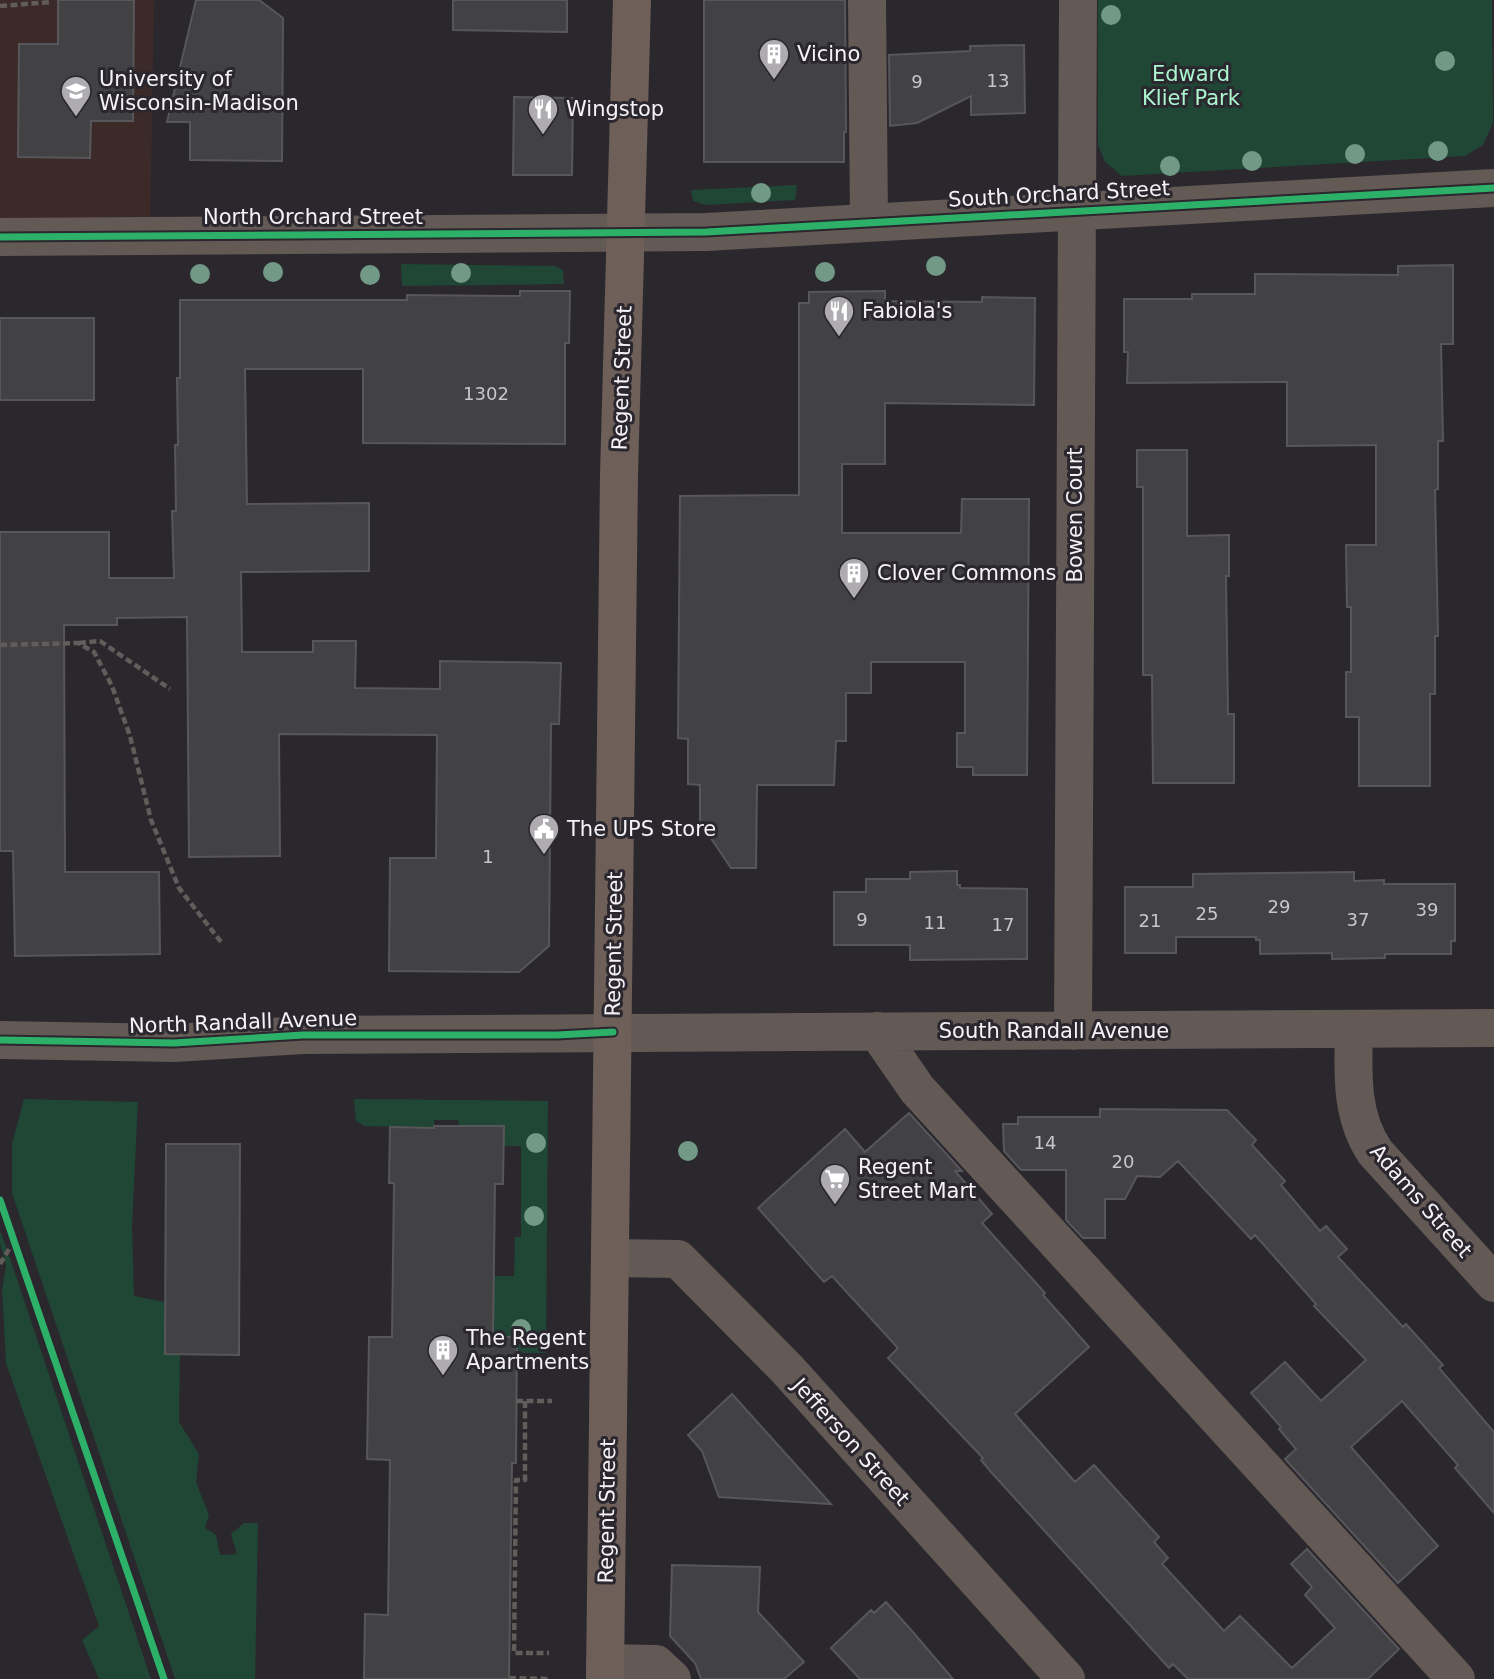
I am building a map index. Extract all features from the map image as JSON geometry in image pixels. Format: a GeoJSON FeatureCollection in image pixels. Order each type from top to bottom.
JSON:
{"type":"FeatureCollection","features":[{"type":"Feature","properties":{"kind":"main road","name":"Regent Street"},"geometry":{"type":"LineString","coordinates":[[605,1671],[619,475],[632,0]]}},
{"type":"Feature","properties":{"kind":"street"},"geometry":{"type":"LineString","coordinates":[[867,0],[869,222]]}},
{"type":"Feature","properties":{"kind":"street","name":"Bowen Court"},"geometry":{"type":"LineString","coordinates":[[1073,1031],[1078,0]]}},
{"type":"Feature","properties":{"kind":"street","name":"South Orchard Street"},"geometry":{"type":"LineString","coordinates":[[627,232],[706,232],[1494,188]]}},
{"type":"Feature","properties":{"kind":"street","name":"North Orchard Street"},"geometry":{"type":"LineString","coordinates":[[0,237],[627,232]]}},
{"type":"Feature","properties":{"kind":"street","name":"South Randall Avenue"},"geometry":{"type":"LineString","coordinates":[[614,1032],[1494,1028]]}},
{"type":"Feature","properties":{"kind":"street","name":"Adams Street"},"geometry":{"type":"LineString","coordinates":[[1354,1030],[1354,1091],[1358,1119],[1366,1138],[1375,1152],[1494,1283]]}},
{"type":"Feature","properties":{"kind":"street"},"geometry":{"type":"LineString","coordinates":[[877,1031],[917,1089],[1456,1679]]}},
{"type":"Feature","properties":{"kind":"street","name":"North Randall Avenue"},"geometry":{"type":"LineString","coordinates":[[0,1040],[161,1044],[303,1035],[557,1035],[614,1032]]}},
{"type":"Feature","properties":{"kind":"street","name":"Jefferson Street"},"geometry":{"type":"LineString","coordinates":[[610,1258],[678,1259],[787,1369],[1066,1679]]}},
{"type":"Feature","properties":{"kind":"street"},"geometry":{"type":"LineString","coordinates":[[605,1671],[656,1664],[672,1679]]}},
{"type":"Feature","properties":{"kind":"path"},"geometry":{"type":"LineString","coordinates":[[0,6],[52,2]]}},
{"type":"Feature","properties":{"kind":"path"},"geometry":{"type":"LineString","coordinates":[[0,645],[100,641],[170,689]]}},
{"type":"Feature","properties":{"kind":"path"},"geometry":{"type":"LineString","coordinates":[[78,643],[94,652],[111,685],[130,736],[151,820],[179,888],[221,942]]}},
{"type":"Feature","properties":{"kind":"path"},"geometry":{"type":"LineString","coordinates":[[11,1230],[19,1254]]}},
{"type":"Feature","properties":{"kind":"path"},"geometry":{"type":"LineString","coordinates":[[0,1264],[14,1241]]}},
{"type":"Feature","properties":{"kind":"path"},"geometry":{"type":"LineString","coordinates":[[516,1401],[552,1401]]}},
{"type":"Feature","properties":{"kind":"path"},"geometry":{"type":"LineString","coordinates":[[525,1401],[525,1480],[516,1480],[512,1599],[514,1653],[549,1653]]}},
{"type":"Feature","properties":{"kind":"path"},"geometry":{"type":"LineString","coordinates":[[509,1678],[549,1679]]}},
{"type":"Feature","properties":{"kind":"shaded area","name":"University of Wisconsin-Madison"},"geometry":{"type":"Polygon","coordinates":[[[0,0],[154,0],[150,236],[0,237],[0,0]]]}},
{"type":"Feature","properties":{"kind":"green space","name":"Edward Klief Park"},"geometry":{"type":"Polygon","coordinates":[[[1098,0],[1492,0],[1493,123],[1483,145],[1465,156],[1122,176],[1105,162],[1098,145],[1098,0]]]}},
{"type":"Feature","properties":{"kind":"green space"},"geometry":{"type":"Polygon","coordinates":[[[797,185],[795,200],[705,205],[693,201],[691,190],[797,185]]]}},
{"type":"Feature","properties":{"kind":"green space"},"geometry":{"type":"Polygon","coordinates":[[[401,264],[555,266],[563,270],[564,284],[402,286],[401,264]]]}},
{"type":"Feature","properties":{"kind":"green space"},"geometry":{"type":"Polygon","coordinates":[[[24,1099],[138,1102],[132,1226],[134,1296],[165,1302],[165,1354],[180,1354],[179,1422],[199,1454],[196,1482],[209,1515],[205,1528],[216,1535],[220,1555],[237,1554],[231,1534],[244,1523],[258,1523],[255,1679],[175,1679],[12,1193],[12,1144],[24,1099]]]}},
{"type":"Feature","properties":{"kind":"green space"},"geometry":{"type":"Polygon","coordinates":[[[354,1099],[548,1101],[546,1353],[517,1353],[517,1337],[493,1337],[494,1276],[514,1276],[515,1237],[521,1237],[521,1146],[503,1146],[503,1126],[459,1126],[458,1120],[434,1120],[434,1128],[364,1126],[356,1121],[354,1099]]]}},
{"type":"Feature","properties":{"kind":"green space"},"geometry":{"type":"Polygon","coordinates":[[[0,1230],[151,1679],[99,1679],[82,1640],[99,1626],[6,1363],[2,1290],[6,1266],[0,1243],[0,1230]]]}},
{"type":"Feature","properties":{"kind":"building"},"geometry":{"type":"Polygon","coordinates":[[[58,0],[134,0],[133,121],[91,121],[90,158],[18,157],[19,44],[58,44],[58,0]]]}},
{"type":"Feature","properties":{"kind":"building"},"geometry":{"type":"Polygon","coordinates":[[[196,0],[259,0],[283,18],[282,161],[190,160],[190,122],[167,122],[196,0]]]}},
{"type":"Feature","properties":{"kind":"building"},"geometry":{"type":"Polygon","coordinates":[[[453,0],[567,0],[567,32],[453,30],[453,0]]]}},
{"type":"Feature","properties":{"kind":"building","name":"Vicino"},"geometry":{"type":"Polygon","coordinates":[[[704,0],[845,0],[844,162],[704,162],[704,0]]]}},
{"type":"Feature","properties":{"kind":"building"},"geometry":{"type":"Polygon","coordinates":[[[1024,45],[1025,113],[971,115],[971,96],[917,123],[890,126],[889,55],[970,51],[970,46],[1024,45]]]}},
{"type":"Feature","properties":{"kind":"building","name":"Wingstop"},"geometry":{"type":"Polygon","coordinates":[[[514,97],[573,98],[572,175],[513,175],[514,97]]]}},
{"type":"Feature","properties":{"kind":"building"},"geometry":{"type":"Polygon","coordinates":[[[1453,265],[1453,344],[1441,344],[1443,441],[1438,441],[1438,489],[1435,490],[1438,636],[1435,636],[1435,694],[1430,694],[1430,786],[1359,786],[1359,717],[1346,717],[1346,672],[1351,672],[1351,607],[1347,607],[1346,545],[1376,545],[1376,445],[1287,446],[1287,382],[1127,383],[1128,352],[1124,352],[1124,299],[1192,299],[1192,294],[1255,294],[1255,274],[1398,275],[1398,266],[1453,265]]]}},
{"type":"Feature","properties":{"kind":"building"},"geometry":{"type":"Polygon","coordinates":[[[520,291],[570,291],[569,343],[565,343],[565,444],[363,443],[363,369],[245,369],[247,504],[369,503],[369,571],[241,572],[242,652],[313,652],[313,641],[356,641],[355,688],[440,689],[440,661],[561,663],[559,724],[551,724],[549,946],[519,972],[389,971],[390,858],[436,858],[437,735],[279,734],[280,856],[189,857],[187,617],[117,618],[117,625],[64,625],[65,872],[159,872],[160,954],[15,956],[13,851],[0,851],[0,532],[109,532],[109,578],[174,578],[172,511],[176,511],[175,445],[178,445],[180,300],[407,300],[407,295],[520,296],[520,291]]]}},
{"type":"Feature","properties":{"kind":"building","name":"Clover Commons"},"geometry":{"type":"Polygon","coordinates":[[[885,291],[885,301],[982,302],[982,297],[1035,298],[1034,405],[885,403],[885,464],[842,464],[842,533],[961,533],[962,499],[1029,499],[1027,775],[973,775],[973,767],[957,767],[957,733],[965,733],[965,662],[871,662],[871,693],[846,693],[846,741],[836,741],[834,785],[757,785],[756,868],[731,868],[700,822],[700,785],[688,784],[688,739],[678,738],[680,496],[799,495],[799,303],[809,303],[809,292],[885,291]]]}},
{"type":"Feature","properties":{"kind":"building"},"geometry":{"type":"Polygon","coordinates":[[[0,318],[94,318],[94,400],[0,400],[0,318]]]}},
{"type":"Feature","properties":{"kind":"building"},"geometry":{"type":"Polygon","coordinates":[[[1137,450],[1187,450],[1187,536],[1229,535],[1229,576],[1226,576],[1228,714],[1234,714],[1234,783],[1153,783],[1152,675],[1143,675],[1143,487],[1137,487],[1137,450]]]}},
{"type":"Feature","properties":{"kind":"building"},"geometry":{"type":"Polygon","coordinates":[[[957,871],[957,885],[960,885],[960,888],[1027,889],[1027,959],[910,960],[910,945],[834,945],[834,892],[866,892],[866,879],[910,879],[910,872],[957,871]]]}},
{"type":"Feature","properties":{"kind":"building"},"geometry":{"type":"Polygon","coordinates":[[[1354,872],[1354,881],[1384,880],[1384,884],[1455,884],[1455,941],[1451,941],[1451,954],[1385,954],[1385,958],[1332,959],[1332,953],[1260,954],[1260,940],[1256,940],[1256,937],[1176,937],[1176,953],[1125,953],[1125,887],[1193,887],[1193,874],[1354,872]]]}},
{"type":"Feature","properties":{"kind":"building"},"geometry":{"type":"Polygon","coordinates":[[[1100,1109],[1227,1110],[1256,1140],[1252,1145],[1285,1181],[1281,1185],[1320,1231],[1326,1226],[1347,1249],[1338,1257],[1403,1327],[1406,1324],[1443,1365],[1439,1368],[1494,1432],[1494,1513],[1455,1468],[1458,1465],[1402,1401],[1351,1447],[1438,1546],[1398,1583],[1285,1459],[1296,1449],[1251,1393],[1285,1362],[1321,1401],[1366,1360],[1314,1306],[1316,1304],[1255,1235],[1251,1239],[1178,1161],[1160,1177],[1137,1176],[1125,1199],[1105,1199],[1105,1238],[1083,1238],[1066,1220],[1066,1170],[1021,1170],[1004,1151],[1003,1124],[1018,1124],[1018,1117],[1100,1117],[1100,1109]]]}},
{"type":"Feature","properties":{"kind":"building"},"geometry":{"type":"Polygon","coordinates":[[[909,1113],[962,1171],[955,1171],[992,1214],[982,1223],[1089,1347],[1015,1414],[1075,1482],[1094,1465],[1159,1537],[1154,1542],[1168,1558],[1162,1564],[1224,1631],[1240,1616],[1292,1668],[1335,1628],[1305,1595],[1312,1587],[1291,1564],[1307,1549],[1399,1649],[1368,1679],[1188,1679],[1173,1664],[1169,1668],[991,1472],[981,1460],[983,1458],[888,1358],[898,1348],[832,1276],[824,1282],[758,1208],[845,1129],[865,1152],[909,1113]]]}},
{"type":"Feature","properties":{"kind":"building","name":"The Regent Apartments"},"geometry":{"type":"Polygon","coordinates":[[[504,1126],[503,1184],[495,1184],[493,1337],[517,1337],[509,1679],[364,1679],[365,1614],[388,1615],[390,1460],[367,1459],[369,1337],[392,1337],[394,1183],[389,1183],[390,1127],[504,1126]]]}},
{"type":"Feature","properties":{"kind":"building"},"geometry":{"type":"Polygon","coordinates":[[[166,1144],[240,1144],[239,1355],[165,1354],[166,1144]]]}},
{"type":"Feature","properties":{"kind":"building"},"geometry":{"type":"Polygon","coordinates":[[[732,1394],[831,1504],[719,1497],[702,1451],[688,1435],[732,1394]]]}},
{"type":"Feature","properties":{"kind":"building"},"geometry":{"type":"Polygon","coordinates":[[[672,1565],[760,1567],[758,1612],[804,1662],[784,1679],[701,1679],[695,1663],[670,1636],[672,1565]]]}},
{"type":"Feature","properties":{"kind":"building"},"geometry":{"type":"Polygon","coordinates":[[[886,1602],[953,1679],[860,1679],[831,1648],[871,1610],[874,1613],[886,1602]]]}},
{"type":"Feature","properties":{"kind":"cycle path"},"geometry":{"type":"LineString","coordinates":[[0,237],[706,232],[1494,188]]}},
{"type":"Feature","properties":{"kind":"cycle path"},"geometry":{"type":"LineString","coordinates":[[0,1040],[174,1043],[303,1035],[557,1035],[613,1032]]}},
{"type":"Feature","properties":{"kind":"cycle path"},"geometry":{"type":"LineString","coordinates":[[0,1200],[164,1679]]}},
{"type":"Feature","properties":{"kind":"place","name":"Vicino"},"geometry":{"type":"Point","coordinates":[774,81]}},
{"type":"Feature","properties":{"kind":"place","name":"University of Wisconsin-Madison"},"geometry":{"type":"Point","coordinates":[76,118]}},
{"type":"Feature","properties":{"kind":"place","name":"Wingstop"},"geometry":{"type":"Point","coordinates":[543,136]}},
{"type":"Feature","properties":{"kind":"place","name":"Fabiola's"},"geometry":{"type":"Point","coordinates":[839,338]}},
{"type":"Feature","properties":{"kind":"place","name":"Clover Commons"},"geometry":{"type":"Point","coordinates":[854,600]}},
{"type":"Feature","properties":{"kind":"place","name":"The UPS Store"},"geometry":{"type":"Point","coordinates":[544,856]}},
{"type":"Feature","properties":{"kind":"place","name":"Regent Street Mart"},"geometry":{"type":"Point","coordinates":[835,1206]}},
{"type":"Feature","properties":{"kind":"place","name":"The Regent Apartments"},"geometry":{"type":"Point","coordinates":[443,1377]}}]}
